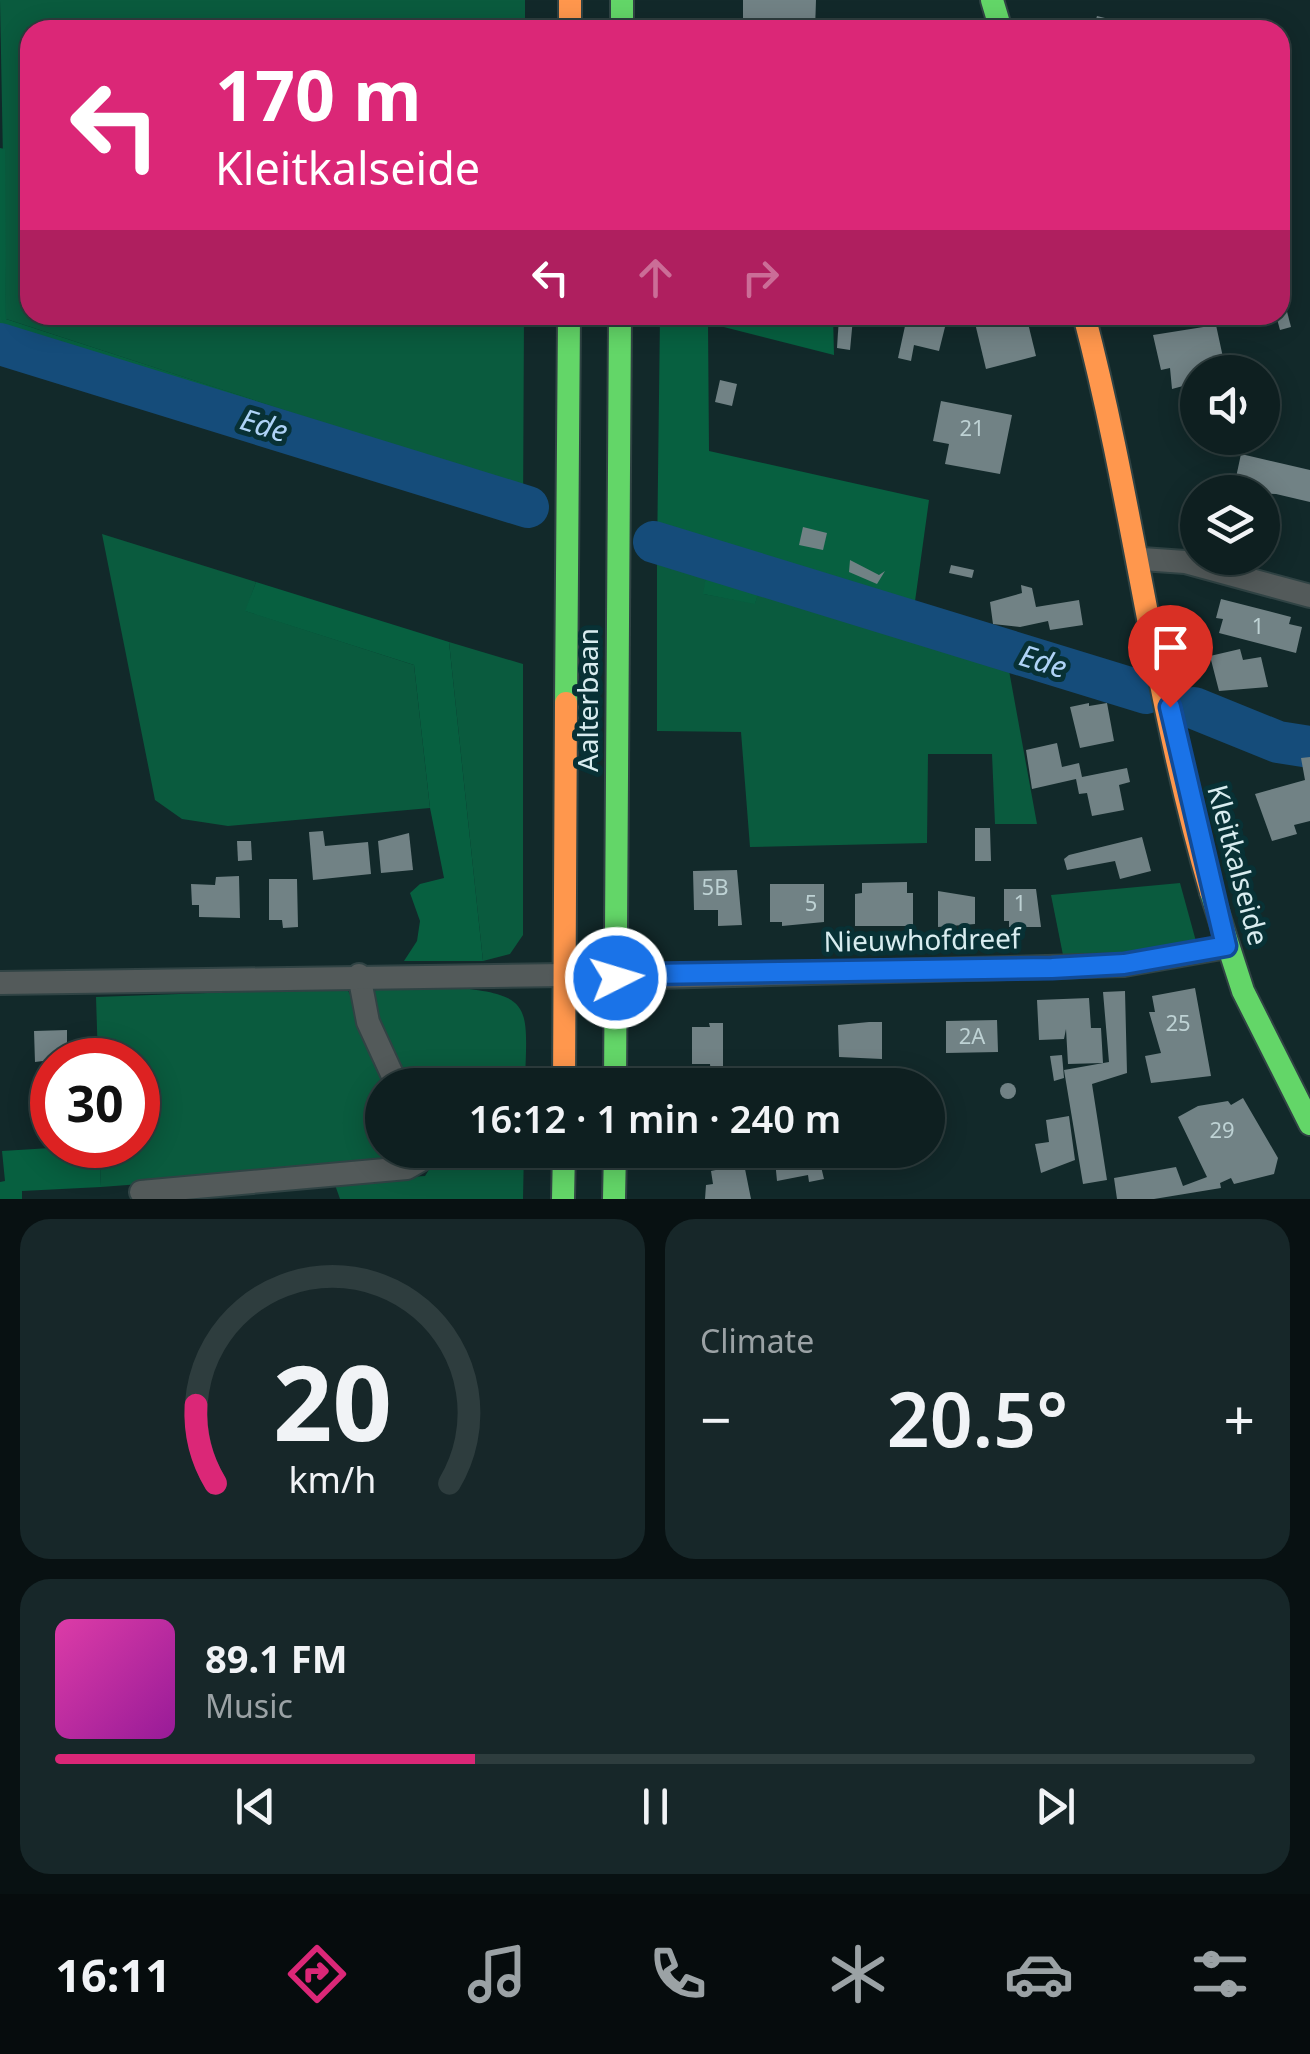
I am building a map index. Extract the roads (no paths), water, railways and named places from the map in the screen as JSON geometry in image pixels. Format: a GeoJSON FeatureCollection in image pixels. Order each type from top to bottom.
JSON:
{"type":"FeatureCollection","features":[{"type":"Feature","properties":{"kind":"main road","name":"Aalterbaan"},"geometry":{"type":"LineString","coordinates":[[564,1068],[568,325]]}},
{"type":"Feature","properties":{"kind":"main road","name":"Aalterbaan"},"geometry":{"type":"LineString","coordinates":[[615,1068],[620,325]]}},
{"type":"Feature","properties":{"kind":"main road","name":"Kleitkalseide"},"geometry":{"type":"LineString","coordinates":[[1086,325],[1142,559],[1184,782],[1226,946],[1310,1124]]}},
{"type":"Feature","properties":{"kind":"main road"},"geometry":{"type":"LineString","coordinates":[[563,1199],[564,1168]]}},
{"type":"Feature","properties":{"kind":"main road"},"geometry":{"type":"LineString","coordinates":[[614,1199],[615,1168]]}},
{"type":"Feature","properties":{"kind":"street"},"geometry":{"type":"LineString","coordinates":[[1142,559],[1186,562],[1310,596]]}},
{"type":"Feature","properties":{"kind":"street","name":"Nieuwhofdreef"},"geometry":{"type":"LineString","coordinates":[[616,978],[1106,966],[1226,946]]}},
{"type":"Feature","properties":{"kind":"street"},"geometry":{"type":"LineString","coordinates":[[358,975],[368,1022],[390,1068]]}},
{"type":"Feature","properties":{"kind":"street"},"geometry":{"type":"LineString","coordinates":[[0,982],[358,975],[565,976]]}},
{"type":"Feature","properties":{"kind":"street"},"geometry":{"type":"LineString","coordinates":[[141,1192],[407,1168]]}},
{"type":"Feature","properties":{"kind":"waterway","name":"Ede"},"geometry":{"type":"LineString","coordinates":[[0,344],[528,507]]}},
{"type":"Feature","properties":{"kind":"waterway","name":"Ede"},"geometry":{"type":"LineString","coordinates":[[654,542],[1146,693]]}},
{"type":"Feature","properties":{"kind":"waterway","name":"Ede"},"geometry":{"type":"LineString","coordinates":[[1194,708],[1278,742],[1310,747]]}}]}
